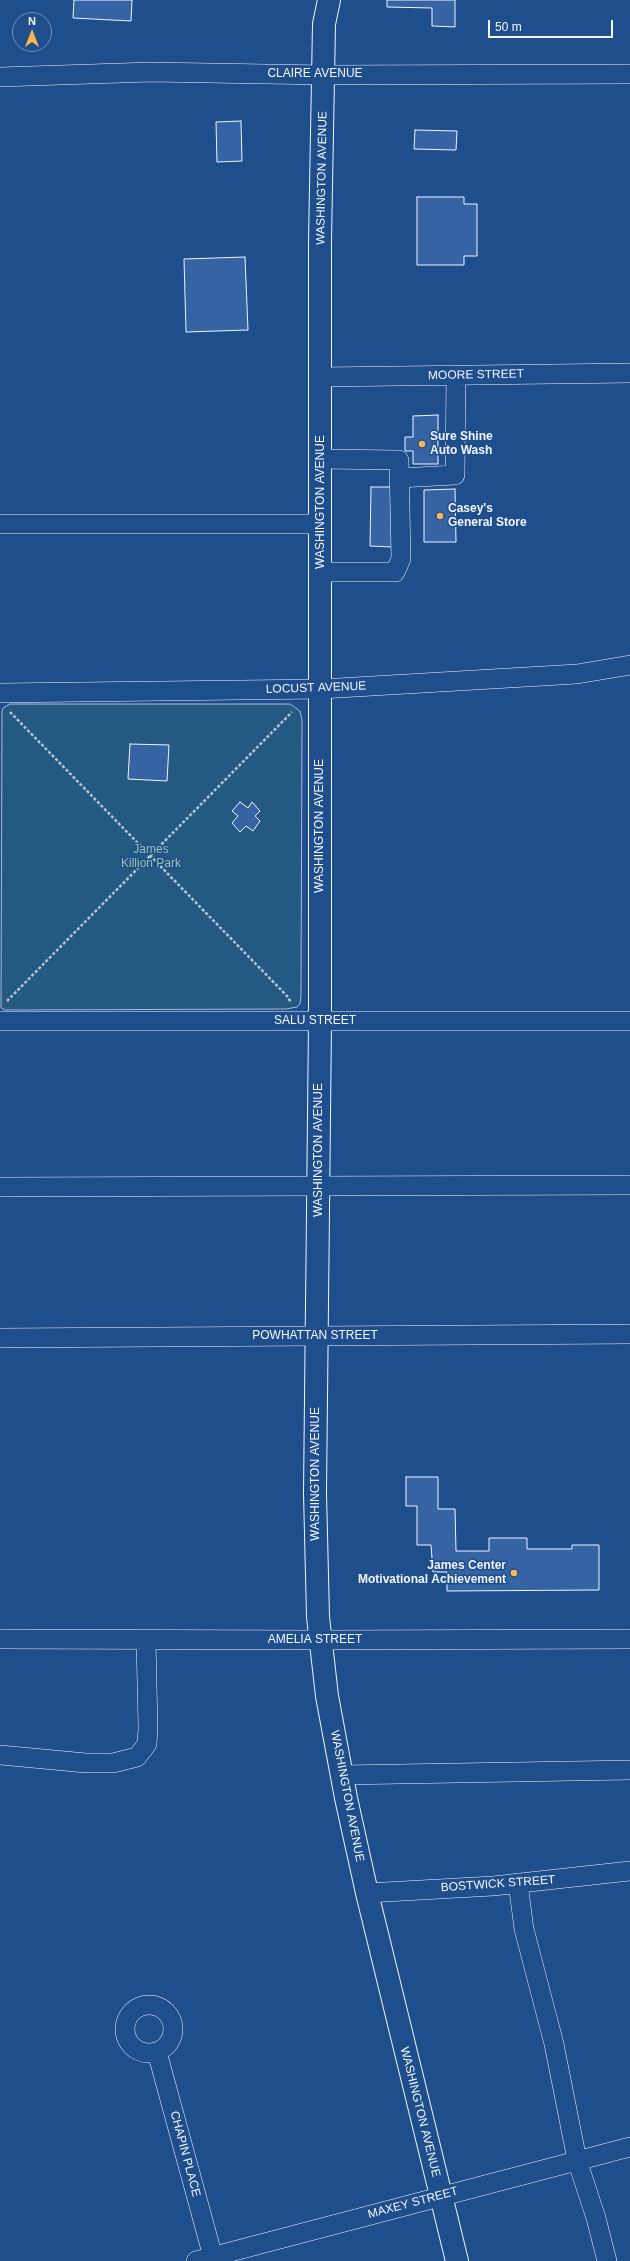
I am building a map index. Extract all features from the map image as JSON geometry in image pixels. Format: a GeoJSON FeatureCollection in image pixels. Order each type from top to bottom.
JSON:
{"type":"FeatureCollection","features":[{"type":"Feature","properties":{"kind":"main road","name":"WASHINGTON AVENUE"},"geometry":{"type":"LineString","coordinates":[[319,0],[324,24]]}},
{"type":"Feature","properties":{"kind":"main road","name":"WASHINGTON AVENUE"},"geometry":{"type":"LineString","coordinates":[[329,0],[324,24],[320,241],[320,1021],[316,1564],[320,1640],[327,1696],[367,1893],[457,2261]]}},
{"type":"Feature","properties":{"kind":"street","name":"CLAIRE AVENUE"},"geometry":{"type":"LineString","coordinates":[[0,77],[151,72],[324,75],[630,74]]}},
{"type":"Feature","properties":{"kind":"street","name":"MOORE STREET"},"geometry":{"type":"LineString","coordinates":[[321,377],[630,373]]}},
{"type":"Feature","properties":{"kind":"street"},"geometry":{"type":"LineString","coordinates":[[399,478],[455,476],[456,375]]}},
{"type":"Feature","properties":{"kind":"street"},"geometry":{"type":"LineString","coordinates":[[321,459],[399,460],[401,559],[395,572],[321,572]]}},
{"type":"Feature","properties":{"kind":"street"},"geometry":{"type":"LineString","coordinates":[[0,524],[321,524]]}},
{"type":"Feature","properties":{"kind":"street","name":"LOCUST AVENUE"},"geometry":{"type":"LineString","coordinates":[[0,693],[321,689],[577,674],[630,665]]}},
{"type":"Feature","properties":{"kind":"street","name":"SALU STREET"},"geometry":{"type":"LineString","coordinates":[[0,1021],[630,1021]]}},
{"type":"Feature","properties":{"kind":"street"},"geometry":{"type":"LineString","coordinates":[[0,1187],[630,1185]]}},
{"type":"Feature","properties":{"kind":"street","name":"POWHATTAN STREET"},"geometry":{"type":"LineString","coordinates":[[0,1338],[630,1334]]}},
{"type":"Feature","properties":{"kind":"street","name":"AMELIA STREET"},"geometry":{"type":"LineString","coordinates":[[0,1639],[630,1639]]}},
{"type":"Feature","properties":{"kind":"street"},"geometry":{"type":"LineString","coordinates":[[0,1755],[100,1763],[113,1763],[137,1757],[147,1744],[146,1640]]}},
{"type":"Feature","properties":{"kind":"street"},"geometry":{"type":"LineString","coordinates":[[342,1775],[630,1770]]}},
{"type":"Feature","properties":{"kind":"street","name":"BOSTWICK STREET"},"geometry":{"type":"LineString","coordinates":[[367,1893],[518,1883],[630,1871]]}},
{"type":"Feature","properties":{"kind":"street"},"geometry":{"type":"LineString","coordinates":[[518,1883],[524,1929],[554,2044],[577,2160],[596,2218],[607,2261]]}},
{"type":"Feature","properties":{"kind":"street","name":"CHAPIN PLACE"},"geometry":{"type":"LineString","coordinates":[[157,2052],[204,2259]]}},
{"type":"Feature","properties":{"kind":"street","name":"MAXEY STREET"},"geometry":{"type":"LineString","coordinates":[[204,2259],[441,2195],[630,2147]]}},
{"type":"Feature","properties":{"kind":"path"},"geometry":{"type":"LineString","coordinates":[[10,712],[288,997],[291,1009]]}},
{"type":"Feature","properties":{"kind":"path"},"geometry":{"type":"LineString","coordinates":[[7,1001],[292,712]]}},
{"type":"Feature","properties":{"kind":"green space","name":"James Killion Park"},"geometry":{"type":"Polygon","coordinates":[[[10,704],[290,704],[300,711],[302,720],[301,996],[300,1004],[297,1007],[286,1009],[5,1010],[1,1008],[2,712],[3,708],[10,704]]]}},
{"type":"Feature","properties":{"kind":"building"},"geometry":{"type":"Polygon","coordinates":[[[74,0],[132,0],[131,21],[73,18],[74,0]]]}},
{"type":"Feature","properties":{"kind":"building"},"geometry":{"type":"Polygon","coordinates":[[[387,0],[455,0],[455,27],[432,26],[432,8],[387,7],[387,0]]]}},
{"type":"Feature","properties":{"kind":"building"},"geometry":{"type":"Polygon","coordinates":[[[241,121],[242,161],[217,162],[216,122],[241,121]]]}},
{"type":"Feature","properties":{"kind":"building"},"geometry":{"type":"Polygon","coordinates":[[[415,130],[457,131],[456,150],[414,149],[415,130]]]}},
{"type":"Feature","properties":{"kind":"building"},"geometry":{"type":"Polygon","coordinates":[[[417,197],[464,197],[464,204],[477,204],[477,256],[464,256],[464,265],[417,265],[417,197]]]}},
{"type":"Feature","properties":{"kind":"building"},"geometry":{"type":"Polygon","coordinates":[[[245,257],[248,330],[186,332],[184,259],[245,257]]]}},
{"type":"Feature","properties":{"kind":"building","name":"Sure Shine Auto Wash"},"geometry":{"type":"Polygon","coordinates":[[[438,415],[438,464],[413,464],[413,451],[405,451],[405,437],[413,437],[413,416],[438,415]]]}},
{"type":"Feature","properties":{"kind":"building"},"geometry":{"type":"Polygon","coordinates":[[[371,487],[392,487],[392,547],[370,546],[371,487]]]}},
{"type":"Feature","properties":{"kind":"building","name":"Casey's General Store"},"geometry":{"type":"Polygon","coordinates":[[[455,489],[456,542],[424,542],[424,490],[455,489]]]}},
{"type":"Feature","properties":{"kind":"building"},"geometry":{"type":"Polygon","coordinates":[[[130,744],[169,745],[167,781],[128,779],[130,744]]]}},
{"type":"Feature","properties":{"kind":"building"},"geometry":{"type":"Polygon","coordinates":[[[240,802],[248,808],[252,802],[260,811],[255,816],[260,821],[253,831],[246,826],[240,832],[232,823],[238,816],[232,811],[240,802]]]}},
{"type":"Feature","properties":{"kind":"building"},"geometry":{"type":"Polygon","coordinates":[[[406,1477],[438,1477],[438,1509],[455,1509],[456,1551],[489,1551],[489,1538],[527,1538],[527,1549],[572,1549],[572,1545],[599,1545],[599,1590],[447,1591],[447,1572],[433,1572],[431,1545],[417,1545],[417,1506],[406,1506],[406,1477]]]}},
{"type":"Feature","properties":{"kind":"place","name":"Sure Shine Auto Wash"},"geometry":{"type":"Point","coordinates":[422,444]}},
{"type":"Feature","properties":{"kind":"place","name":"Casey's General Store"},"geometry":{"type":"Point","coordinates":[440,516]}},
{"type":"Feature","properties":{"kind":"place","name":"James Center Motivational Achievement"},"geometry":{"type":"Point","coordinates":[514,1573]}}]}
